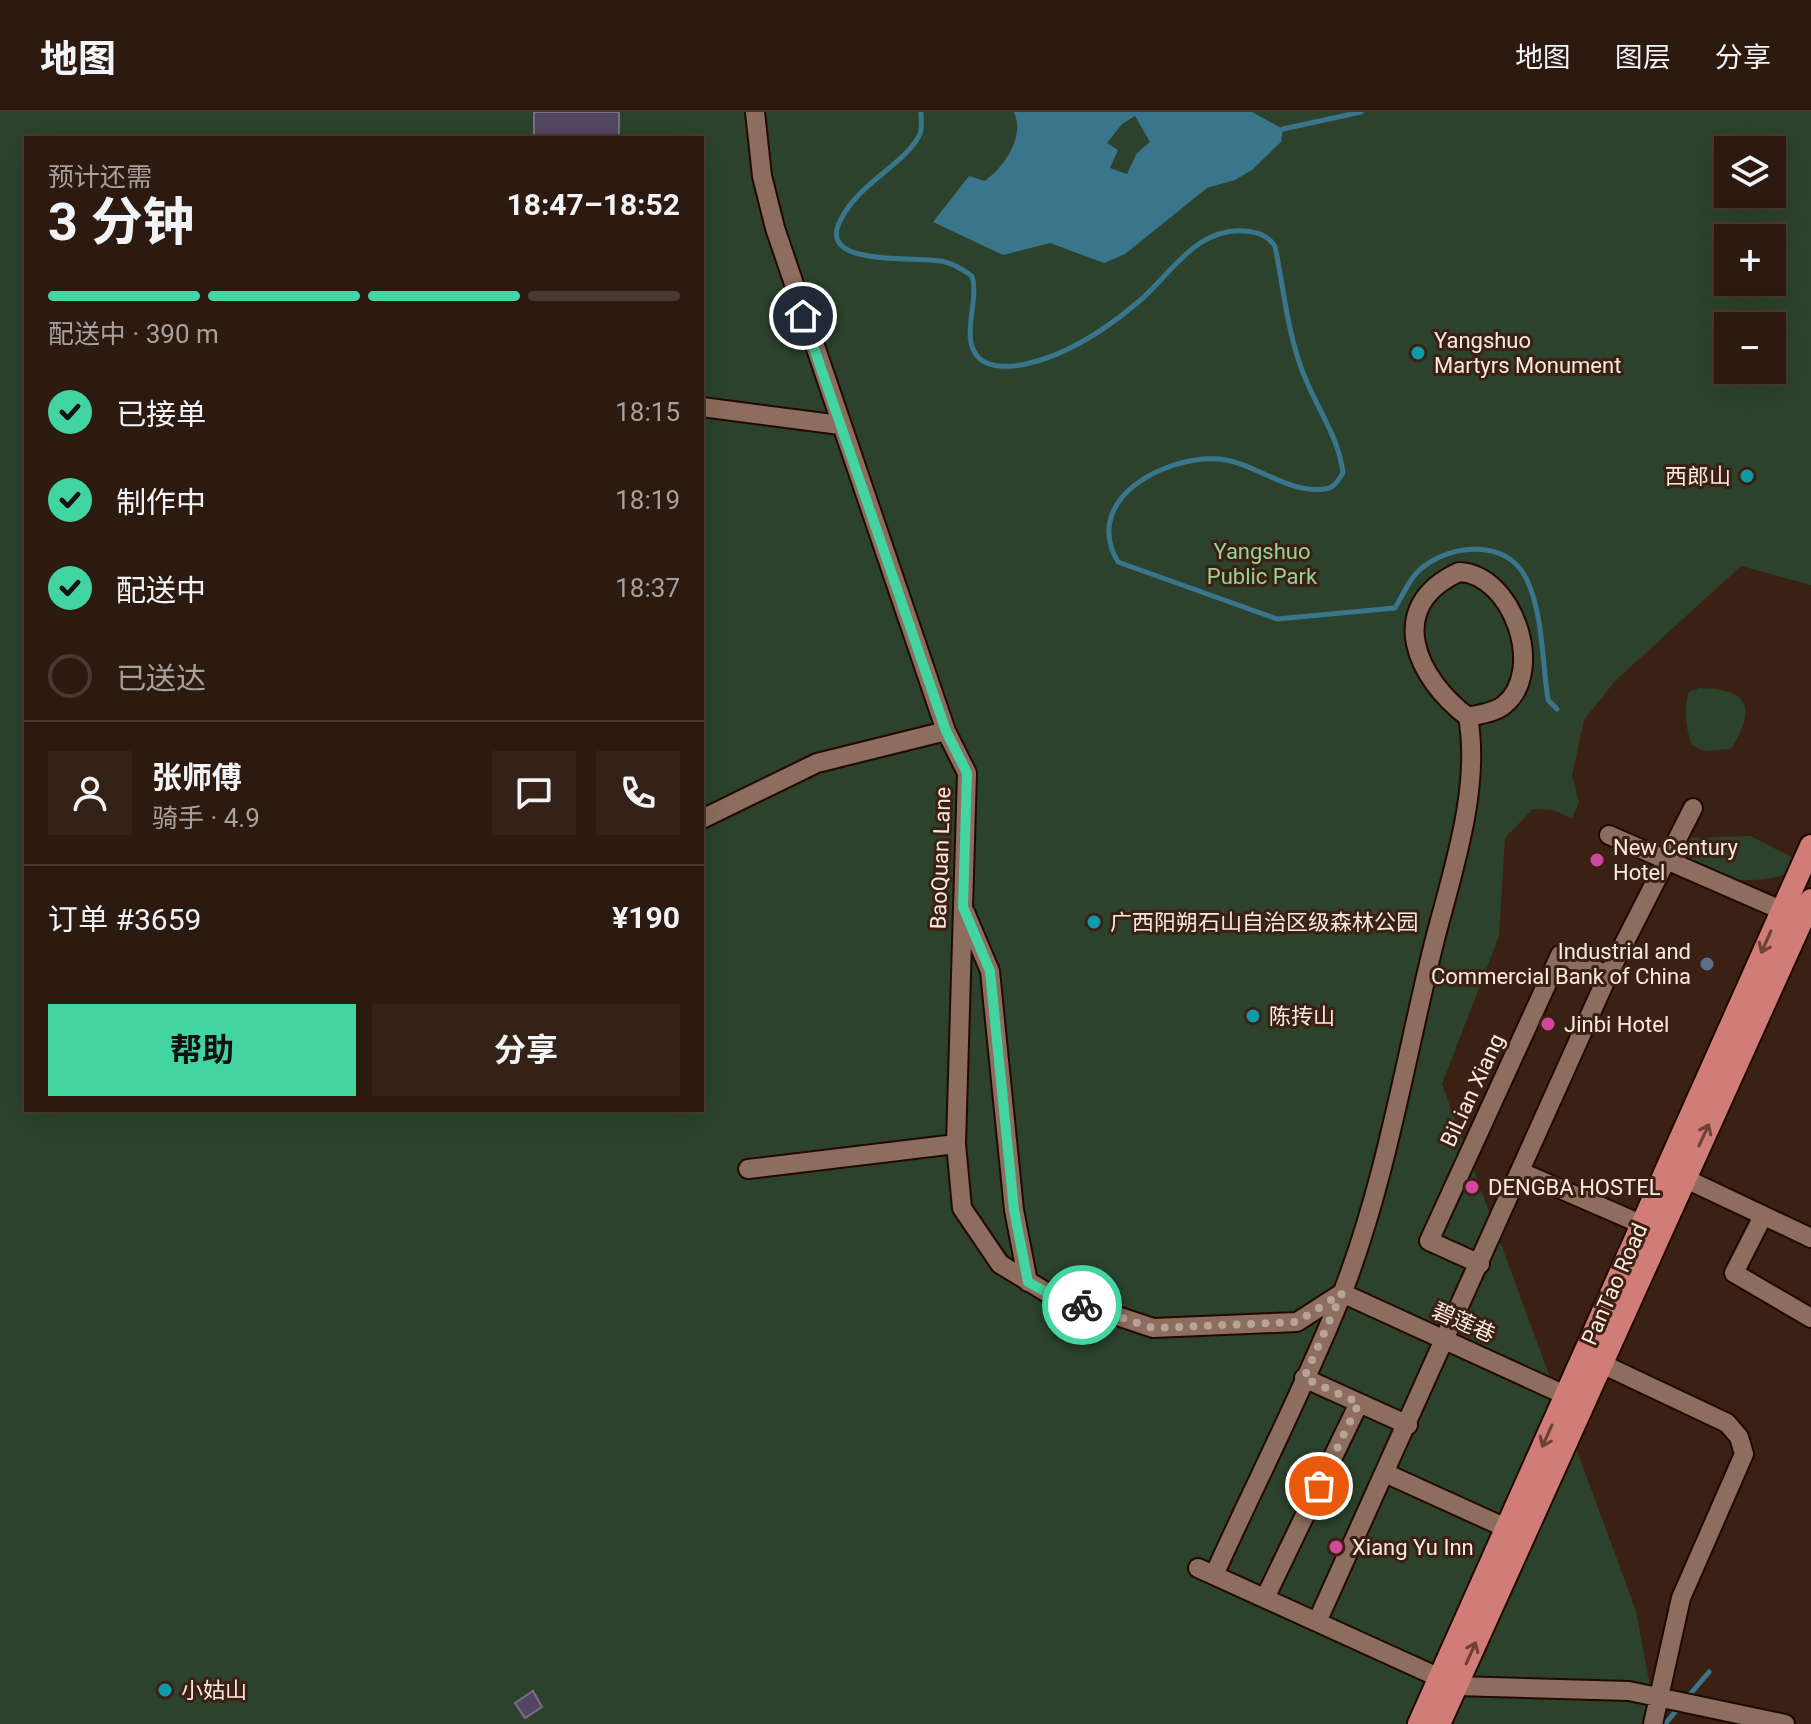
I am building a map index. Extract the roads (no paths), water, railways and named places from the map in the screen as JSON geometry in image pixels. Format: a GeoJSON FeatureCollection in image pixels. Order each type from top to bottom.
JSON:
{"type":"FeatureCollection","features":[{"type":"Feature","properties":{"kind":"main road","name":"PanTao Road"},"geometry":{"type":"LineString","coordinates":[[1439,1724],[1448,1682],[1506,1528],[1811,846]]}},
{"type":"Feature","properties":{"kind":"main road","name":"PanTao Road"},"geometry":{"type":"LineString","coordinates":[[1419,1724],[1448,1682],[1808,915]]}},
{"type":"Feature","properties":{"kind":"street","name":"BaoQuan Lane"},"geometry":{"type":"LineString","coordinates":[[755,112],[762,176],[775,228],[946,731],[967,773],[956,1144],[962,1208],[1000,1264],[1028,1282],[1046,1292],[1153,1328],[1297,1322],[1342,1293]]}},
{"type":"Feature","properties":{"kind":"street"},"geometry":{"type":"LineString","coordinates":[[704,407],[840,425]]}},
{"type":"Feature","properties":{"kind":"street"},"geometry":{"type":"LineString","coordinates":[[1468,717],[1496,711],[1506,704],[1523,676],[1523,657],[1502,595],[1486,578],[1459,572],[1425,597],[1414,628],[1424,672],[1451,704],[1468,717],[1473,742],[1458,857],[1380,1177],[1342,1293],[1304,1378],[1206,1572],[1448,1682],[1629,1691],[1785,1724]]}},
{"type":"Feature","properties":{"kind":"street"},"geometry":{"type":"LineString","coordinates":[[704,818],[817,763],[946,731]]}},
{"type":"Feature","properties":{"kind":"street"},"geometry":{"type":"LineString","coordinates":[[1317,1622],[1447,1340],[1608,975],[1693,808]]}},
{"type":"Feature","properties":{"kind":"street"},"geometry":{"type":"LineString","coordinates":[[1609,835],[1781,910]]}},
{"type":"Feature","properties":{"kind":"street"},"geometry":{"type":"LineString","coordinates":[[963,907],[990,971],[1014,1210],[1028,1282]]}},
{"type":"Feature","properties":{"kind":"street","name":"BiLian Xiang"},"geometry":{"type":"LineString","coordinates":[[1480,1264],[1429,1241],[1560,955],[1608,975]]}},
{"type":"Feature","properties":{"kind":"street"},"geometry":{"type":"LineString","coordinates":[[748,1169],[956,1144]]}},
{"type":"Feature","properties":{"kind":"street"},"geometry":{"type":"LineString","coordinates":[[1521,1172],[1641,1224]]}},
{"type":"Feature","properties":{"kind":"street"},"geometry":{"type":"LineString","coordinates":[[1684,1178],[1811,1238]]}},
{"type":"Feature","properties":{"kind":"street"},"geometry":{"type":"LineString","coordinates":[[1763,1216],[1734,1273],[1811,1318]]}},
{"type":"Feature","properties":{"kind":"street","name":"碧莲巷"},"geometry":{"type":"LineString","coordinates":[[1342,1293],[1565,1395]]}},
{"type":"Feature","properties":{"kind":"street"},"geometry":{"type":"LineString","coordinates":[[1600,1363],[1727,1423],[1739,1437],[1744,1454],[1681,1598],[1665,1699],[1653,1724]]}},
{"type":"Feature","properties":{"kind":"street"},"geometry":{"type":"LineString","coordinates":[[1304,1378],[1408,1425]]}},
{"type":"Feature","properties":{"kind":"street"},"geometry":{"type":"LineString","coordinates":[[1265,1598],[1359,1403]]}},
{"type":"Feature","properties":{"kind":"street"},"geometry":{"type":"LineString","coordinates":[[1385,1473],[1506,1528]]}},
{"type":"Feature","properties":{"kind":"water"},"geometry":{"type":"Polygon","coordinates":[[[1014,112],[1252,112],[1283,129],[1281,142],[1252,170],[1235,180],[1207,188],[1125,254],[1104,263],[1050,243],[1003,255],[933,222],[969,176],[985,181],[1000,167],[1015,141],[1017,122],[1014,112]],[[1135,116],[1122,124],[1107,143],[1118,150],[1110,168],[1127,174],[1137,153],[1150,142],[1135,116]]]}},
{"type":"Feature","properties":{"kind":"waterway"},"geometry":{"type":"LineString","coordinates":[[921,112],[921,130],[912,147],[858,196],[840,221],[837,236],[843,247],[856,253],[945,262],[972,276],[971,341],[979,358],[989,364],[1026,364],[1085,340],[1137,303],[1184,255],[1211,237],[1226,232],[1249,231],[1265,237],[1275,246],[1295,348],[1306,380],[1333,437],[1343,473],[1331,487],[1325,489],[1297,487],[1232,461],[1219,459],[1198,460],[1154,473],[1134,485],[1119,501],[1111,519],[1110,539],[1118,562],[1277,619],[1395,608],[1414,576],[1435,559],[1463,550],[1493,551],[1517,565],[1532,591],[1539,621],[1548,700],[1557,709]]}},
{"type":"Feature","properties":{"kind":"waterway"},"geometry":{"type":"LineString","coordinates":[[1283,129],[1361,112]]}},
{"type":"Feature","properties":{"kind":"waterway"},"geometry":{"type":"LineString","coordinates":[[1686,1699],[1709,1672]]}},
{"type":"Feature","properties":{"kind":"waterway"},"geometry":{"type":"LineString","coordinates":[[1665,1724],[1680,1706]]}},
{"type":"Feature","properties":{"kind":"place","name":"Yangshuo Martyrs Monument"},"geometry":{"type":"Point","coordinates":[1418,353]}},
{"type":"Feature","properties":{"kind":"place","name":"西郎山"},"geometry":{"type":"Point","coordinates":[1747,476]}},
{"type":"Feature","properties":{"kind":"place","name":"New Century Hotel"},"geometry":{"type":"Point","coordinates":[1597,860]}},
{"type":"Feature","properties":{"kind":"place","name":"广西阳朔石山自治区级森林公园"},"geometry":{"type":"Point","coordinates":[1094,922]}},
{"type":"Feature","properties":{"kind":"place","name":"Industrial and Commercial Bank of China"},"geometry":{"type":"Point","coordinates":[1707,964]}},
{"type":"Feature","properties":{"kind":"place","name":"陈抟山"},"geometry":{"type":"Point","coordinates":[1253,1016]}},
{"type":"Feature","properties":{"kind":"place","name":"Jinbi Hotel"},"geometry":{"type":"Point","coordinates":[1548,1024]}},
{"type":"Feature","properties":{"kind":"place","name":"DENGBA HOSTEL"},"geometry":{"type":"Point","coordinates":[1472,1187]}},
{"type":"Feature","properties":{"kind":"place","name":"Xiang Yu Inn"},"geometry":{"type":"Point","coordinates":[1336,1547]}},
{"type":"Feature","properties":{"kind":"place","name":"小姑山"},"geometry":{"type":"Point","coordinates":[165,1690]}},
{"type":"Feature","properties":{"kind":"park label","name":"Yangshuo Public Park"},"geometry":{"type":"Point","coordinates":[1262,564]}}]}
